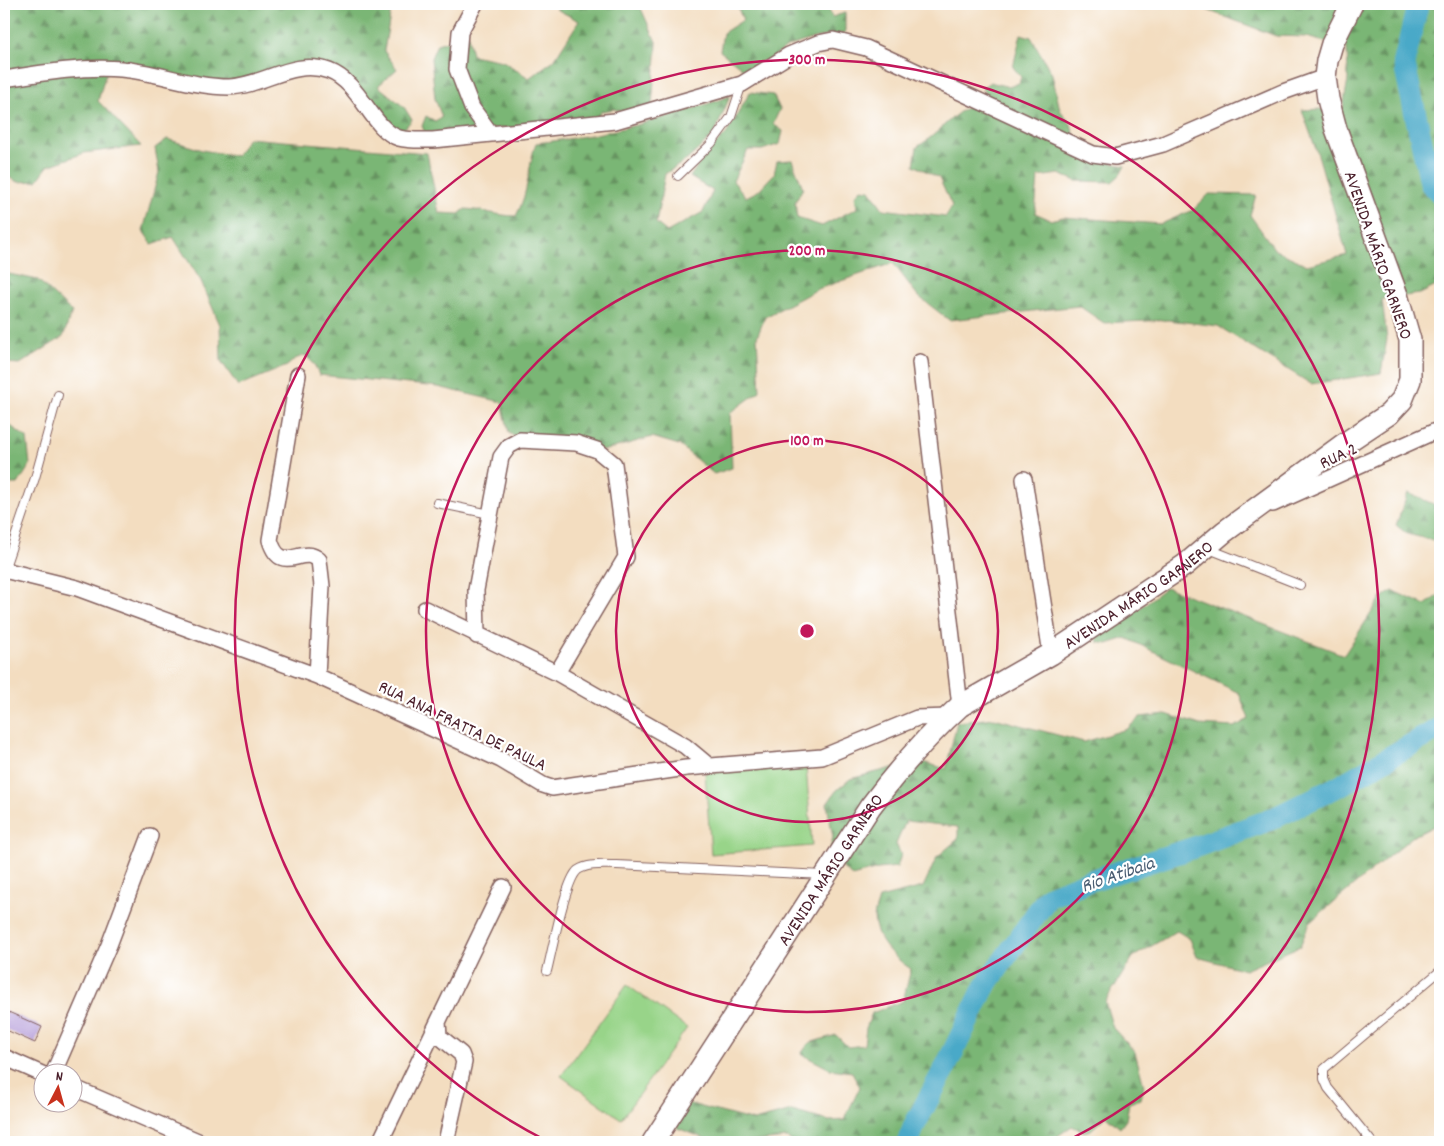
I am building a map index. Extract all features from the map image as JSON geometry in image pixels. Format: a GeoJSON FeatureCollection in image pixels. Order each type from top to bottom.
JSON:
{"type":"FeatureCollection","features":[{"type":"Feature","properties":{"kind":"main road","name":"AVENIDA MÁRIO GARNERO"},"geometry":{"type":"LineString","coordinates":[[653,1142],[870,808],[902,765],[954,712],[1051,654],[1185,564],[1250,513],[1344,444],[1389,414],[1402,400],[1410,380],[1410,340],[1397,295],[1336,129],[1328,99],[1325,77],[1332,44],[1352,4]]}},
{"type":"Feature","properties":{"kind":"street"},"geometry":{"type":"LineString","coordinates":[[475,4],[460,32],[457,69],[472,108],[491,134]]}},
{"type":"Feature","properties":{"kind":"street"},"geometry":{"type":"LineString","coordinates":[[4,79],[38,73],[122,69],[207,86],[232,87],[292,69],[318,68],[339,76],[356,92],[386,132],[397,138],[433,140],[616,121],[742,84],[796,52],[818,43],[833,40],[845,41],[892,60],[1085,150],[1115,157],[1163,144],[1283,92],[1325,77]]}},
{"type":"Feature","properties":{"kind":"street"},"geometry":{"type":"LineString","coordinates":[[920,362],[954,712]]}},
{"type":"Feature","properties":{"kind":"street"},"geometry":{"type":"LineString","coordinates":[[298,375],[270,540],[273,550],[278,556],[286,559],[312,556],[319,560],[322,586],[317,676]]}},
{"type":"Feature","properties":{"kind":"street","name":"RUA 2"},"geometry":{"type":"LineString","coordinates":[[1250,513],[1440,429]]}},
{"type":"Feature","properties":{"kind":"street"},"geometry":{"type":"LineString","coordinates":[[477,636],[476,590],[502,457],[509,446],[520,440],[576,443],[597,450],[614,464],[626,556],[557,673]]}},
{"type":"Feature","properties":{"kind":"street"},"geometry":{"type":"LineString","coordinates":[[1024,479],[1051,654]]}},
{"type":"Feature","properties":{"kind":"street","name":"RUA ANA FRATTA DE PAULA"},"geometry":{"type":"LineString","coordinates":[[4,570],[77,588],[317,676],[501,760],[543,785],[552,788],[686,768],[822,757],[917,718],[954,712]]}},
{"type":"Feature","properties":{"kind":"street"},"geometry":{"type":"LineString","coordinates":[[425,610],[557,673],[670,737],[709,766]]}},
{"type":"Feature","properties":{"kind":"street"},"geometry":{"type":"LineString","coordinates":[[670,737],[676,752],[686,768]]}},
{"type":"Feature","properties":{"kind":"street"},"geometry":{"type":"LineString","coordinates":[[57,1064],[109,946],[150,836]]}},
{"type":"Feature","properties":{"kind":"street"},"geometry":{"type":"LineString","coordinates":[[380,1142],[503,887]]}},
{"type":"Feature","properties":{"kind":"street"},"geometry":{"type":"LineString","coordinates":[[438,1022],[439,1036],[461,1054],[464,1062],[464,1071],[446,1142]]}},
{"type":"Feature","properties":{"kind":"street"},"geometry":{"type":"LineString","coordinates":[[4,1058],[32,1070]]}},
{"type":"Feature","properties":{"kind":"street"},"geometry":{"type":"LineString","coordinates":[[82,1091],[200,1142]]}},
{"type":"Feature","properties":{"kind":"lane"},"geometry":{"type":"LineString","coordinates":[[678,176],[711,144],[731,117],[742,84]]}},
{"type":"Feature","properties":{"kind":"lane"},"geometry":{"type":"LineString","coordinates":[[4,570],[34,478],[58,395]]}},
{"type":"Feature","properties":{"kind":"lane"},"geometry":{"type":"LineString","coordinates":[[437,503],[490,514]]}},
{"type":"Feature","properties":{"kind":"lane"},"geometry":{"type":"LineString","coordinates":[[1205,548],[1300,585]]}},
{"type":"Feature","properties":{"kind":"lane"},"geometry":{"type":"LineString","coordinates":[[547,971],[569,884],[578,870],[590,866],[626,865],[826,875]]}},
{"type":"Feature","properties":{"kind":"lane"},"geometry":{"type":"LineString","coordinates":[[1372,1142],[1328,1088],[1324,1079],[1324,1068],[1440,971]]}},
{"type":"Feature","properties":{"kind":"green space"},"geometry":{"type":"Polygon","coordinates":[[[4,4],[392,4],[384,51],[397,69],[378,86],[404,107],[412,120],[401,132],[390,128],[341,71],[227,83],[106,73],[98,101],[141,146],[84,153],[48,166],[37,181],[18,182],[4,175],[4,4]]]}},
{"type":"Feature","properties":{"kind":"green space"},"geometry":{"type":"Polygon","coordinates":[[[561,4],[639,4],[657,44],[652,105],[624,112],[614,109],[602,111],[596,118],[521,127],[425,133],[422,126],[426,116],[435,121],[442,117],[435,99],[431,58],[437,44],[468,35],[472,55],[503,61],[529,78],[554,60],[579,21],[556,9],[561,4]]]}},
{"type":"Feature","properties":{"kind":"green space"},"geometry":{"type":"Polygon","coordinates":[[[736,4],[827,4],[832,17],[845,13],[845,33],[814,38],[787,47],[763,64],[743,69],[720,51],[723,33],[743,20],[736,4]]]}},
{"type":"Feature","properties":{"kind":"green space"},"geometry":{"type":"Polygon","coordinates":[[[1191,4],[1440,4],[1440,284],[1420,294],[1382,299],[1387,339],[1381,373],[1311,384],[1218,326],[1168,320],[1104,323],[1079,306],[949,320],[918,296],[893,263],[818,289],[765,317],[757,337],[760,391],[730,413],[732,468],[714,474],[679,445],[652,437],[606,450],[526,444],[509,433],[502,402],[438,387],[319,375],[314,364],[305,355],[295,359],[287,366],[238,386],[221,361],[220,325],[201,281],[173,237],[152,244],[143,231],[159,172],[155,148],[167,139],[202,150],[236,156],[248,138],[427,153],[439,213],[459,214],[465,209],[516,216],[524,197],[536,143],[610,131],[683,112],[730,96],[714,135],[688,159],[665,174],[656,223],[667,232],[703,212],[713,191],[690,177],[705,155],[727,133],[750,92],[773,95],[780,109],[773,124],[783,131],[780,144],[762,150],[748,150],[733,181],[746,197],[758,191],[774,174],[777,161],[792,160],[803,188],[795,202],[797,218],[822,226],[857,208],[855,196],[861,189],[870,190],[883,209],[946,217],[952,206],[939,178],[914,165],[917,147],[966,108],[988,99],[982,88],[990,82],[1009,87],[1019,83],[1021,77],[1013,67],[1021,34],[1031,37],[1052,74],[1060,110],[1071,124],[1080,156],[1125,166],[1120,175],[1112,182],[1076,181],[1059,174],[1038,177],[1035,213],[1051,220],[1063,217],[1161,224],[1193,210],[1209,194],[1256,195],[1250,215],[1275,250],[1307,265],[1347,255],[1319,158],[1302,110],[1343,108],[1348,79],[1347,48],[1306,37],[1276,36],[1191,4]]]}},
{"type":"Feature","properties":{"kind":"green space"},"geometry":{"type":"Polygon","coordinates":[[[4,273],[38,280],[72,312],[63,337],[20,364],[4,363],[4,273]]]}},
{"type":"Feature","properties":{"kind":"green space"},"geometry":{"type":"Polygon","coordinates":[[[4,421],[27,438],[30,465],[18,484],[4,484],[4,421]]]}},
{"type":"Feature","properties":{"kind":"green space"},"geometry":{"type":"Polygon","coordinates":[[[1408,493],[1440,507],[1440,542],[1407,534],[1396,525],[1408,493]]]}},
{"type":"Feature","properties":{"kind":"green space"},"geometry":{"type":"Polygon","coordinates":[[[1166,587],[1344,655],[1381,598],[1393,591],[1425,605],[1440,594],[1440,823],[1412,837],[1310,922],[1300,946],[1245,970],[1197,957],[1190,939],[1177,931],[1133,957],[1105,1002],[1113,1028],[1135,1052],[1144,1086],[1141,1099],[1129,1103],[1126,1120],[1120,1128],[1106,1116],[1091,1130],[1084,1132],[1072,1126],[1049,1142],[793,1142],[787,1138],[750,1142],[715,1142],[677,1128],[678,1117],[687,1103],[754,1121],[792,1111],[829,1121],[844,1120],[860,1087],[852,1072],[830,1069],[801,1054],[809,1043],[836,1035],[848,1047],[864,1045],[866,1028],[872,1013],[903,1001],[911,969],[886,948],[878,934],[874,918],[879,898],[923,887],[937,857],[958,839],[958,827],[906,821],[896,844],[901,855],[897,867],[878,869],[852,876],[838,864],[830,850],[833,837],[827,804],[836,791],[850,779],[919,761],[946,769],[957,722],[994,718],[1084,742],[1127,729],[1140,717],[1166,714],[1200,725],[1234,727],[1249,719],[1239,693],[1126,638],[1107,644],[1098,642],[1096,629],[1140,608],[1166,587]]]}},
{"type":"Feature","properties":{"kind":"green space"},"geometry":{"type":"Polygon","coordinates":[[[806,765],[812,846],[711,854],[705,773],[806,765]]]}},
{"type":"Feature","properties":{"kind":"green space"},"geometry":{"type":"Polygon","coordinates":[[[627,985],[687,1028],[621,1119],[561,1076],[627,985]]]}},
{"type":"Feature","properties":{"kind":"building"},"geometry":{"type":"Polygon","coordinates":[[[4,1010],[42,1027],[35,1043],[4,1029],[4,1010]]]}},
{"type":"Feature","properties":{"kind":"waterway","name":"Rio Atibaia"},"geometry":{"type":"LineString","coordinates":[[1418,4],[1404,63],[1431,184],[1440,193]]}},
{"type":"Feature","properties":{"kind":"waterway","name":"Rio Atibaia"},"geometry":{"type":"LineString","coordinates":[[908,1142],[915,1124],[984,988],[1048,897],[1086,882],[1190,849],[1272,819],[1341,785],[1440,728]]}}]}
